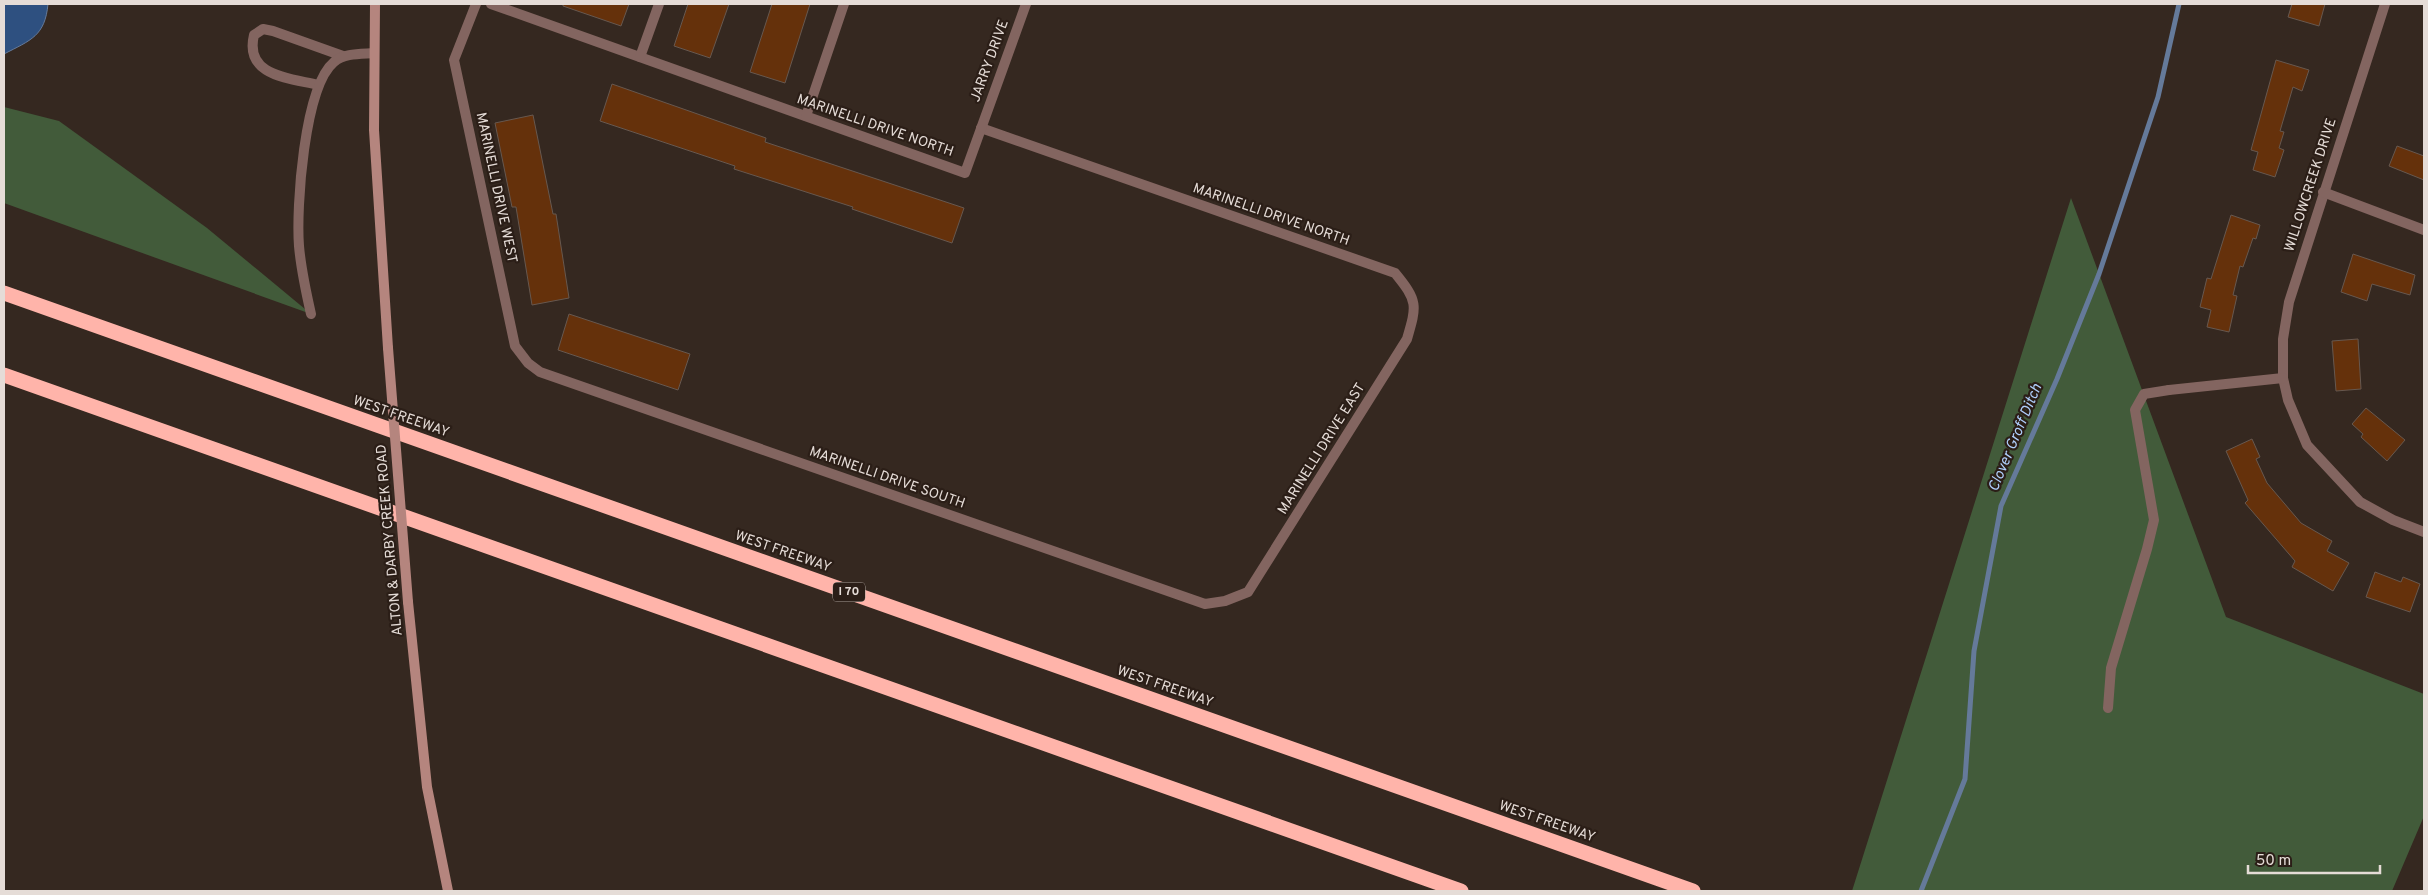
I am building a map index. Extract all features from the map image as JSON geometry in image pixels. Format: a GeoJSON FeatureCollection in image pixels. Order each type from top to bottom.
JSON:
{"type":"FeatureCollection","features":[{"type":"Feature","properties":{"kind":"highway","name":"WEST FREEWAY"},"geometry":{"type":"LineString","coordinates":[[4,293],[1693,891]]}},
{"type":"Feature","properties":{"kind":"highway"},"geometry":{"type":"LineString","coordinates":[[4,375],[1461,891]]}},
{"type":"Feature","properties":{"kind":"main road","name":"ALTON & DARBY CREEK ROAD"},"geometry":{"type":"LineString","coordinates":[[375,4],[376,187],[408,602],[427,787],[448,891]]}},
{"type":"Feature","properties":{"kind":"street","name":"MARINELLI DRIVE WEST"},"geometry":{"type":"LineString","coordinates":[[476,4],[454,60],[515,346],[528,364],[540,372]]}},
{"type":"Feature","properties":{"kind":"street","name":"MARINELLI DRIVE NORTH"},"geometry":{"type":"LineString","coordinates":[[491,4],[965,173],[981,128],[1395,273],[1412,294]]}},
{"type":"Feature","properties":{"kind":"street"},"geometry":{"type":"LineString","coordinates":[[640,57],[659,4]]}},
{"type":"Feature","properties":{"kind":"street"},"geometry":{"type":"LineString","coordinates":[[806,116],[844,4]]}},
{"type":"Feature","properties":{"kind":"street","name":"JARRY DRIVE"},"geometry":{"type":"LineString","coordinates":[[981,128],[1023,4]]}},
{"type":"Feature","properties":{"kind":"street","name":"WILLOWCREEK DRIVE"},"geometry":{"type":"LineString","coordinates":[[2385,4],[2289,302],[2283,339],[2283,378],[2288,400],[2307,445],[2360,502],[2393,520],[2424,532]]}},
{"type":"Feature","properties":{"kind":"street"},"geometry":{"type":"LineString","coordinates":[[318,85],[288,78],[262,68],[253,54],[254,35],[263,29],[273,31],[343,56],[374,52]]}},
{"type":"Feature","properties":{"kind":"street"},"geometry":{"type":"LineString","coordinates":[[311,314],[299,246],[302,164],[318,85],[327,69],[343,56]]}},
{"type":"Feature","properties":{"kind":"street"},"geometry":{"type":"LineString","coordinates":[[2323,192],[2424,230]]}},
{"type":"Feature","properties":{"kind":"street","name":"MARINELLI DRIVE EAST"},"geometry":{"type":"LineString","coordinates":[[1225,601],[1248,592],[1407,339],[1414,314],[1412,294]]}},
{"type":"Feature","properties":{"kind":"street","name":"MARINELLI DRIVE SOUTH"},"geometry":{"type":"LineString","coordinates":[[540,372],[1205,604],[1225,601]]}},
{"type":"Feature","properties":{"kind":"street"},"geometry":{"type":"LineString","coordinates":[[2108,708],[2111,668],[2148,549],[2154,520],[2135,410],[2144,394],[2283,378]]}},
{"type":"Feature","properties":{"kind":"green space"},"geometry":{"type":"Polygon","coordinates":[[[4,107],[59,121],[207,228],[311,314],[4,203],[4,107]]]}},
{"type":"Feature","properties":{"kind":"green space"},"geometry":{"type":"Polygon","coordinates":[[[2071,198],[2226,617],[2424,694],[2424,816],[2392,891],[1852,891],[2071,198]]]}},
{"type":"Feature","properties":{"kind":"water"},"geometry":{"type":"Polygon","coordinates":[[[4,4],[48,4],[44,23],[35,36],[4,54],[4,4]]]}},
{"type":"Feature","properties":{"kind":"building"},"geometry":{"type":"Polygon","coordinates":[[[563,4],[629,4],[621,26],[563,6],[563,4]]]}},
{"type":"Feature","properties":{"kind":"building"},"geometry":{"type":"Polygon","coordinates":[[[688,4],[729,4],[710,58],[674,46],[688,4]]]}},
{"type":"Feature","properties":{"kind":"building"},"geometry":{"type":"Polygon","coordinates":[[[772,4],[810,4],[785,83],[750,72],[772,4]]]}},
{"type":"Feature","properties":{"kind":"building"},"geometry":{"type":"Polygon","coordinates":[[[2292,4],[2325,4],[2319,26],[2288,17],[2292,4]]]}},
{"type":"Feature","properties":{"kind":"building"},"geometry":{"type":"Polygon","coordinates":[[[2276,60],[2309,70],[2302,91],[2293,87],[2280,131],[2284,132],[2279,148],[2284,150],[2275,177],[2253,170],[2258,152],[2251,150],[2276,60]]]}},
{"type":"Feature","properties":{"kind":"building"},"geometry":{"type":"Polygon","coordinates":[[[612,84],[766,138],[765,142],[964,208],[952,243],[852,209],[853,207],[734,169],[735,166],[600,121],[612,84]]]}},
{"type":"Feature","properties":{"kind":"building"},"geometry":{"type":"Polygon","coordinates":[[[533,115],[553,214],[556,214],[569,298],[532,305],[516,207],[512,207],[495,123],[533,115]]]}},
{"type":"Feature","properties":{"kind":"building"},"geometry":{"type":"Polygon","coordinates":[[[2397,146],[2424,156],[2424,180],[2389,166],[2397,146]]]}},
{"type":"Feature","properties":{"kind":"building"},"geometry":{"type":"Polygon","coordinates":[[[2231,215],[2260,225],[2256,239],[2253,238],[2243,267],[2240,266],[2233,295],[2237,296],[2229,332],[2207,327],[2211,310],[2200,307],[2207,278],[2211,279],[2231,215]]]}},
{"type":"Feature","properties":{"kind":"building"},"geometry":{"type":"Polygon","coordinates":[[[2353,254],[2415,275],[2410,295],[2372,284],[2367,301],[2341,292],[2353,254]]]}},
{"type":"Feature","properties":{"kind":"building"},"geometry":{"type":"Polygon","coordinates":[[[569,314],[690,354],[678,390],[558,350],[569,314]]]}},
{"type":"Feature","properties":{"kind":"building"},"geometry":{"type":"Polygon","coordinates":[[[2358,339],[2361,389],[2336,391],[2332,341],[2358,339]]]}},
{"type":"Feature","properties":{"kind":"building"},"geometry":{"type":"Polygon","coordinates":[[[2366,408],[2405,440],[2387,461],[2361,437],[2363,434],[2352,424],[2366,408]]]}},
{"type":"Feature","properties":{"kind":"building"},"geometry":{"type":"Polygon","coordinates":[[[2252,439],[2260,457],[2256,459],[2267,483],[2301,523],[2332,541],[2327,551],[2349,563],[2333,591],[2292,567],[2295,561],[2245,503],[2248,500],[2226,451],[2252,439]]]}},
{"type":"Feature","properties":{"kind":"building"},"geometry":{"type":"Polygon","coordinates":[[[2375,572],[2401,582],[2403,577],[2420,584],[2410,612],[2366,597],[2375,572]]]}},
{"type":"Feature","properties":{"kind":"waterway","name":"Clover Groff Ditch"},"geometry":{"type":"LineString","coordinates":[[1921,891],[1965,779],[1974,651],[2001,506],[2057,379],[2099,274],[2158,97],[2179,4]]}}]}
